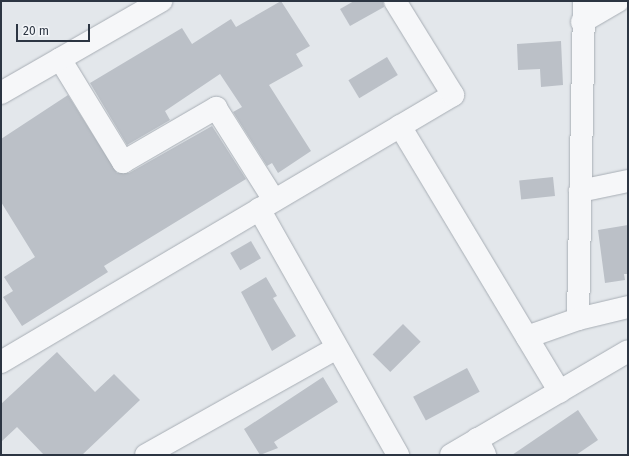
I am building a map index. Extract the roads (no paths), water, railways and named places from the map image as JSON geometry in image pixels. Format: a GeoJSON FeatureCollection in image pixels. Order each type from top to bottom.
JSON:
{"type":"FeatureCollection","features":[{"type":"Feature","properties":{"kind":"street"},"geometry":{"type":"LineString","coordinates":[[1,93],[60,59],[136,7],[161,1]]}},
{"type":"Feature","properties":{"kind":"street"},"geometry":{"type":"LineString","coordinates":[[1,362],[453,94],[395,1]]}},
{"type":"Feature","properties":{"kind":"street"},"geometry":{"type":"LineString","coordinates":[[578,318],[582,22],[584,1]]}},
{"type":"Feature","properties":{"kind":"street"},"geometry":{"type":"LineString","coordinates":[[582,22],[618,1]]}},
{"type":"Feature","properties":{"kind":"street"},"geometry":{"type":"LineString","coordinates":[[60,59],[123,162],[216,108],[337,348],[398,455]]}},
{"type":"Feature","properties":{"kind":"street"},"geometry":{"type":"LineString","coordinates":[[400,126],[560,392]]}},
{"type":"Feature","properties":{"kind":"street"},"geometry":{"type":"LineString","coordinates":[[580,190],[628,181]]}},
{"type":"Feature","properties":{"kind":"street"},"geometry":{"type":"LineString","coordinates":[[527,337],[578,318],[628,307]]}},
{"type":"Feature","properties":{"kind":"street"},"geometry":{"type":"LineString","coordinates":[[146,455],[337,348]]}},
{"type":"Feature","properties":{"kind":"street"},"geometry":{"type":"LineString","coordinates":[[451,455],[481,447],[560,392],[628,351]]}}]}
